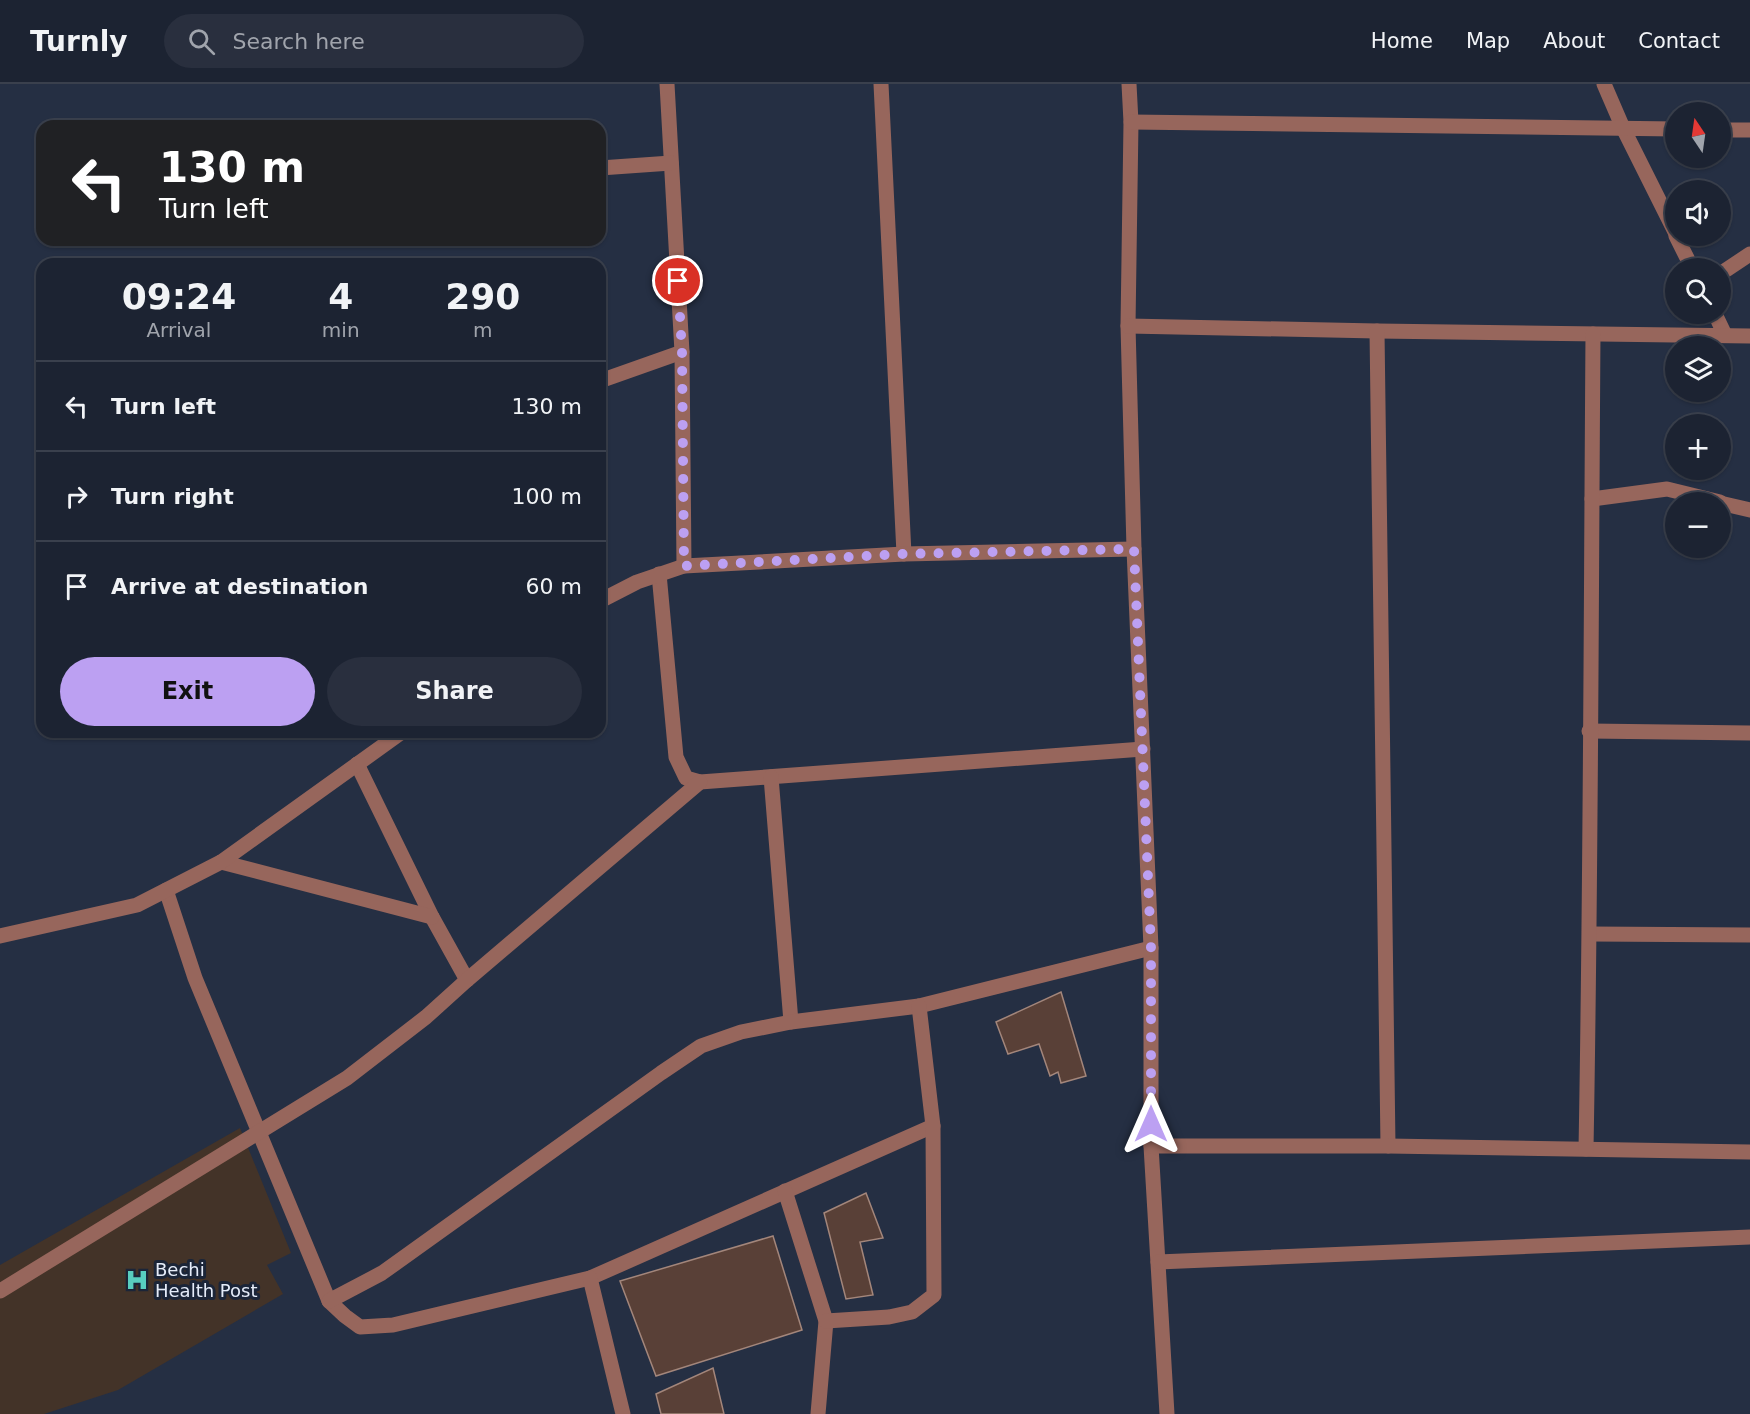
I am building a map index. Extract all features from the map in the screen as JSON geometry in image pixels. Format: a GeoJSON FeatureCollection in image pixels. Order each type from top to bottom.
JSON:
{"type":"FeatureCollection","features":[{"type":"Feature","properties":{"kind":"street"},"geometry":{"type":"LineString","coordinates":[[667,84],[682,352],[684,566]]}},
{"type":"Feature","properties":{"kind":"street"},"geometry":{"type":"LineString","coordinates":[[881,84],[903,554]]}},
{"type":"Feature","properties":{"kind":"street"},"geometry":{"type":"LineString","coordinates":[[1129,84],[1131,122],[1128,326],[1134,549],[1151,948],[1151,1146],[1167,1414]]}},
{"type":"Feature","properties":{"kind":"street"},"geometry":{"type":"LineString","coordinates":[[1604,84],[1665,213]]}},
{"type":"Feature","properties":{"kind":"street"},"geometry":{"type":"LineString","coordinates":[[1131,122],[1665,129]]}},
{"type":"Feature","properties":{"kind":"street"},"geometry":{"type":"LineString","coordinates":[[1731,130],[1750,130]]}},
{"type":"Feature","properties":{"kind":"street"},"geometry":{"type":"LineString","coordinates":[[606,168],[671,164]]}},
{"type":"Feature","properties":{"kind":"street"},"geometry":{"type":"LineString","coordinates":[[1731,267],[1750,254]]}},
{"type":"Feature","properties":{"kind":"street"},"geometry":{"type":"LineString","coordinates":[[1720,324],[1725,335]]}},
{"type":"Feature","properties":{"kind":"street"},"geometry":{"type":"LineString","coordinates":[[1128,326],[1750,336]]}},
{"type":"Feature","properties":{"kind":"street"},"geometry":{"type":"LineString","coordinates":[[1377,331],[1388,1146]]}},
{"type":"Feature","properties":{"kind":"street"},"geometry":{"type":"LineString","coordinates":[[1586,1149],[1590,934],[1589,731],[1593,334]]}},
{"type":"Feature","properties":{"kind":"street"},"geometry":{"type":"LineString","coordinates":[[606,379],[682,352]]}},
{"type":"Feature","properties":{"kind":"street"},"geometry":{"type":"LineString","coordinates":[[1592,499],[1667,489],[1678,492]]}},
{"type":"Feature","properties":{"kind":"street"},"geometry":{"type":"LineString","coordinates":[[1731,506],[1750,510]]}},
{"type":"Feature","properties":{"kind":"street"},"geometry":{"type":"LineString","coordinates":[[606,598],[637,582],[684,566],[903,554],[1134,549]]}},
{"type":"Feature","properties":{"kind":"street"},"geometry":{"type":"LineString","coordinates":[[659,574],[676,757],[686,778],[700,782],[1143,749]]}},
{"type":"Feature","properties":{"kind":"street"},"geometry":{"type":"LineString","coordinates":[[1589,731],[1750,733]]}},
{"type":"Feature","properties":{"kind":"street"},"geometry":{"type":"LineString","coordinates":[[0,936],[137,905],[221,862],[394,738]]}},
{"type":"Feature","properties":{"kind":"street"},"geometry":{"type":"LineString","coordinates":[[357,764],[432,917],[467,980]]}},
{"type":"Feature","properties":{"kind":"street"},"geometry":{"type":"LineString","coordinates":[[771,777],[791,1022]]}},
{"type":"Feature","properties":{"kind":"street"},"geometry":{"type":"LineString","coordinates":[[0,1291],[347,1078],[426,1017],[700,782]]}},
{"type":"Feature","properties":{"kind":"street"},"geometry":{"type":"LineString","coordinates":[[221,862],[432,917]]}},
{"type":"Feature","properties":{"kind":"street"},"geometry":{"type":"LineString","coordinates":[[166,890],[195,978],[329,1301],[360,1327],[393,1325],[590,1278],[933,1126]]}},
{"type":"Feature","properties":{"kind":"street"},"geometry":{"type":"LineString","coordinates":[[1590,934],[1750,935]]}},
{"type":"Feature","properties":{"kind":"street"},"geometry":{"type":"LineString","coordinates":[[329,1301],[382,1273],[701,1046],[741,1032],[791,1022],[919,1006],[1151,948]]}},
{"type":"Feature","properties":{"kind":"street"},"geometry":{"type":"LineString","coordinates":[[826,1321],[889,1317],[912,1312],[934,1295],[933,1126],[919,1006]]}},
{"type":"Feature","properties":{"kind":"street"},"geometry":{"type":"LineString","coordinates":[[1151,1146],[1388,1146],[1750,1152]]}},
{"type":"Feature","properties":{"kind":"street"},"geometry":{"type":"LineString","coordinates":[[785,1191],[826,1321],[818,1414]]}},
{"type":"Feature","properties":{"kind":"street"},"geometry":{"type":"LineString","coordinates":[[1158,1262],[1750,1237]]}},
{"type":"Feature","properties":{"kind":"street"},"geometry":{"type":"LineString","coordinates":[[590,1278],[623,1414]]}},
{"type":"Feature","properties":{"kind":"shaded area","name":"Bechi Health Post"},"geometry":{"type":"Polygon","coordinates":[[[240,1128],[291,1253],[267,1265],[283,1294],[118,1390],[44,1414],[0,1414],[0,1265],[240,1128]]]}},
{"type":"Feature","properties":{"kind":"building"},"geometry":{"type":"Polygon","coordinates":[[[1061,992],[1086,1076],[1061,1083],[1058,1072],[1050,1076],[1039,1044],[1008,1054],[996,1022],[1061,992]]]}},
{"type":"Feature","properties":{"kind":"building"},"geometry":{"type":"Polygon","coordinates":[[[866,1193],[883,1238],[860,1242],[873,1295],[846,1299],[824,1213],[866,1193]]]}},
{"type":"Feature","properties":{"kind":"building"},"geometry":{"type":"Polygon","coordinates":[[[773,1236],[802,1330],[656,1376],[620,1281],[773,1236]]]}},
{"type":"Feature","properties":{"kind":"building"},"geometry":{"type":"Polygon","coordinates":[[[713,1368],[724,1414],[661,1414],[656,1394],[713,1368]]]}},
{"type":"Feature","properties":{"kind":"place","name":"Bechi Health Post"},"geometry":{"type":"Point","coordinates":[137,1280]}},
{"type":"Feature","properties":{"kind":"route"},"geometry":{"type":"LineString","coordinates":[[678,281],[682,352],[684,566],[903,554],[1134,549],[1151,948],[1151,1124]]}}]}
